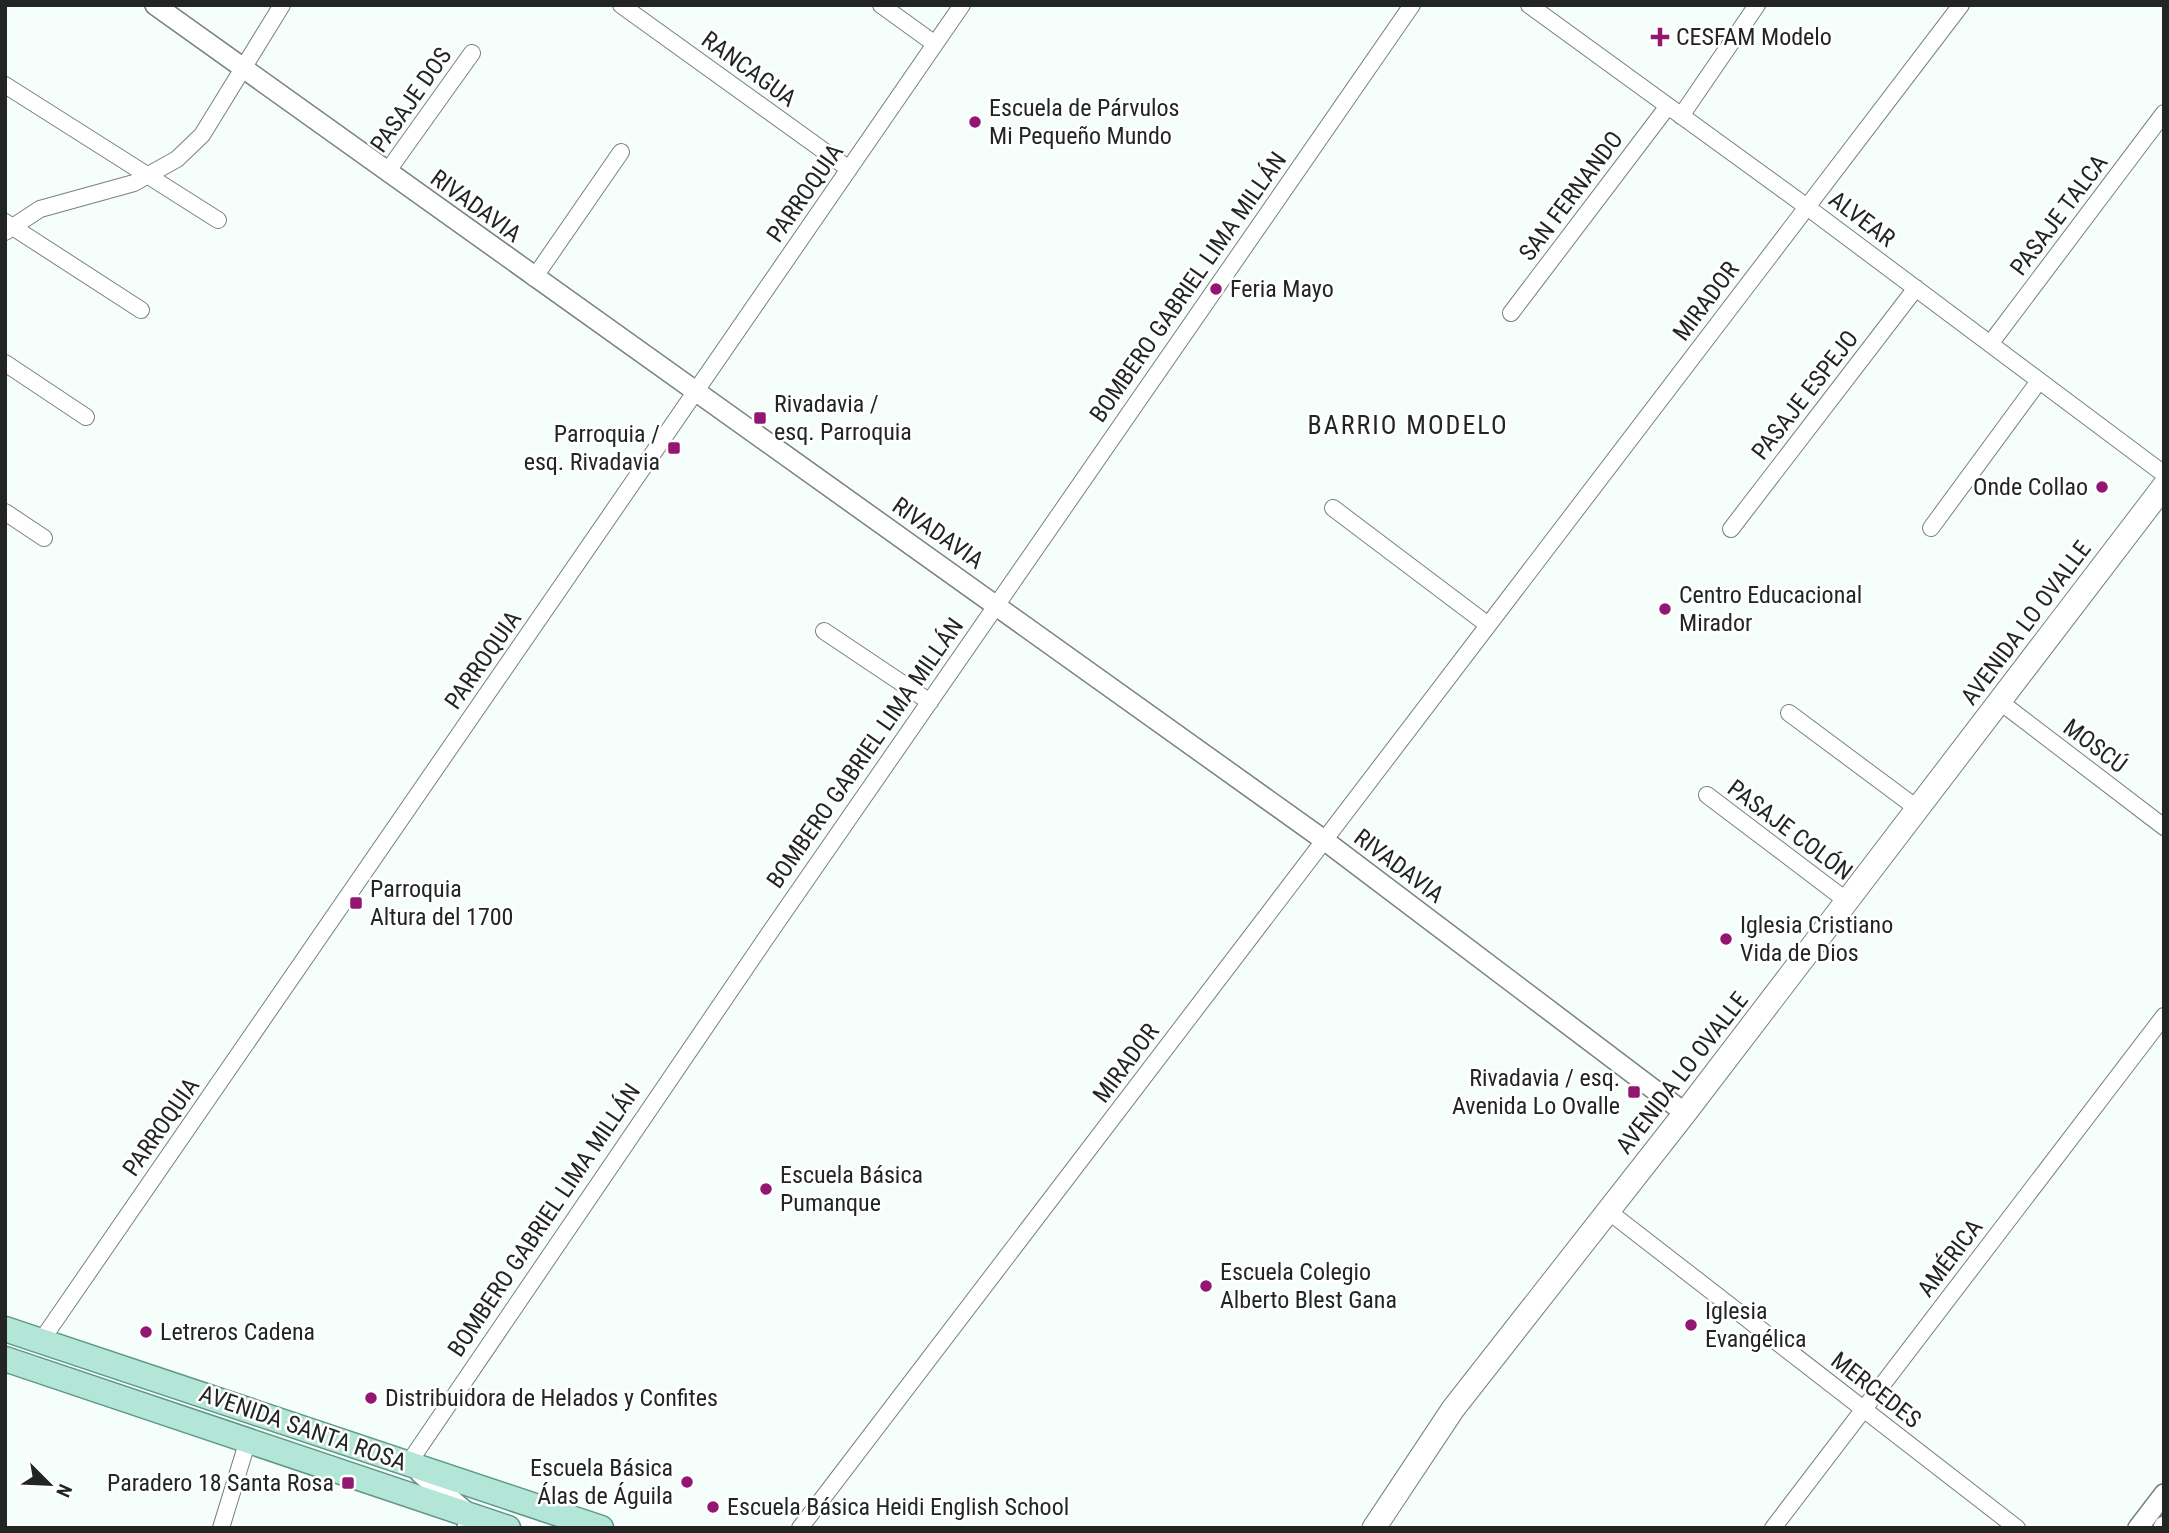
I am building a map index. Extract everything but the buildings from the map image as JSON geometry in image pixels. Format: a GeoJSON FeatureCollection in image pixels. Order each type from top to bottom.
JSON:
{"type":"FeatureCollection","features":[{"type":"Feature","properties":{"kind":"main road","name":"AVENIDA LO OVALLE"},"geometry":{"type":"LineString","coordinates":[[1374,1528],[1453,1409],[1685,1113],[2164,486]]}},
{"type":"Feature","properties":{"kind":"main road","name":"AVENIDA SANTA ROSA"},"geometry":{"type":"LineString","coordinates":[[5,1329],[601,1528]]}},
{"type":"Feature","properties":{"kind":"main road","name":"AVENIDA SANTA ROSA"},"geometry":{"type":"LineString","coordinates":[[5,1359],[248,1440],[468,1521],[508,1528]]}},
{"type":"Feature","properties":{"kind":"street","name":"RIVADAVIA"},"geometry":{"type":"LineString","coordinates":[[155,5],[1324,840],[1685,1113]]}},
{"type":"Feature","properties":{"kind":"street"},"geometry":{"type":"LineString","coordinates":[[7,227],[52,204],[149,176],[177,159],[202,135],[282,5]]}},
{"type":"Feature","properties":{"kind":"street","name":"RANCAGUA"},"geometry":{"type":"LineString","coordinates":[[621,5],[849,169]]}},
{"type":"Feature","properties":{"kind":"street"},"geometry":{"type":"LineString","coordinates":[[881,5],[935,44]]}},
{"type":"Feature","properties":{"kind":"street","name":"PARROQUIA"},"geometry":{"type":"LineString","coordinates":[[41,1341],[962,5]]}},
{"type":"Feature","properties":{"kind":"street","name":"BOMBERO GABRIEL LIMA MILLÁN"},"geometry":{"type":"LineString","coordinates":[[408,1464],[1412,5]]}},
{"type":"Feature","properties":{"kind":"street","name":"ALVEAR"},"geometry":{"type":"LineString","coordinates":[[1529,5],[1807,207],[2164,474]]}},
{"type":"Feature","properties":{"kind":"street"},"geometry":{"type":"LineString","coordinates":[[1681,116],[1757,5]]}},
{"type":"Feature","properties":{"kind":"street","name":"MIRADOR"},"geometry":{"type":"LineString","coordinates":[[800,1528],[1961,5]]}},
{"type":"Feature","properties":{"kind":"street","name":"PASAJE DOS"},"geometry":{"type":"LineString","coordinates":[[387,172],[472,53]]}},
{"type":"Feature","properties":{"kind":"street"},"geometry":{"type":"LineString","coordinates":[[5,85],[218,220]]}},
{"type":"Feature","properties":{"kind":"street","name":"SAN FERNANDO"},"geometry":{"type":"LineString","coordinates":[[1511,313],[1668,106]]}},
{"type":"Feature","properties":{"kind":"street","name":"PASAJE TALCA"},"geometry":{"type":"LineString","coordinates":[[1990,344],[2164,113]]}},
{"type":"Feature","properties":{"kind":"street"},"geometry":{"type":"LineString","coordinates":[[534,278],[621,152]]}},
{"type":"Feature","properties":{"kind":"street"},"geometry":{"type":"LineString","coordinates":[[7,227],[141,310]]}},
{"type":"Feature","properties":{"kind":"street","name":"PASAJE ESPEJO"},"geometry":{"type":"LineString","coordinates":[[1731,529],[1916,288]]}},
{"type":"Feature","properties":{"kind":"street"},"geometry":{"type":"LineString","coordinates":[[5,363],[86,417]]}},
{"type":"Feature","properties":{"kind":"street"},"geometry":{"type":"LineString","coordinates":[[1931,528],[2039,380]]}},
{"type":"Feature","properties":{"kind":"street"},"geometry":{"type":"LineString","coordinates":[[1333,508],[1488,625]]}},
{"type":"Feature","properties":{"kind":"street"},"geometry":{"type":"LineString","coordinates":[[5,512],[44,538]]}},
{"type":"Feature","properties":{"kind":"street"},"geometry":{"type":"LineString","coordinates":[[824,631],[930,702]]}},
{"type":"Feature","properties":{"kind":"street","name":"MOSCÚ"},"geometry":{"type":"LineString","coordinates":[[1999,701],[2164,827]]}},
{"type":"Feature","properties":{"kind":"street"},"geometry":{"type":"LineString","coordinates":[[1789,713],[1917,809]]}},
{"type":"Feature","properties":{"kind":"street","name":"PASAJE COLÓN"},"geometry":{"type":"LineString","coordinates":[[1707,795],[1847,901]]}},
{"type":"Feature","properties":{"kind":"street","name":"AMÉRICA"},"geometry":{"type":"LineString","coordinates":[[1773,1528],[2164,1016]]}},
{"type":"Feature","properties":{"kind":"street","name":"MERCEDES"},"geometry":{"type":"LineString","coordinates":[[1608,1211],[2017,1528]]}},
{"type":"Feature","properties":{"kind":"street"},"geometry":{"type":"LineString","coordinates":[[221,1528],[248,1440]]}},
{"type":"Feature","properties":{"kind":"street"},"geometry":{"type":"LineString","coordinates":[[408,1464],[468,1521]]}},
{"type":"Feature","properties":{"kind":"street"},"geometry":{"type":"LineString","coordinates":[[2138,1528],[2164,1494]]}},
{"type":"Feature","properties":{"kind":"place","name":"CESFAM Modelo"},"geometry":{"type":"Point","coordinates":[1660,37]}},
{"type":"Feature","properties":{"kind":"place","name":"Escuela de Párvulos Mi Pequeño Mundo"},"geometry":{"type":"Point","coordinates":[975,122]}},
{"type":"Feature","properties":{"kind":"place","name":"Feria Mayo"},"geometry":{"type":"Point","coordinates":[1216,289]}},
{"type":"Feature","properties":{"kind":"place","name":"Rivadavia / esq. Parroquia"},"geometry":{"type":"Point","coordinates":[760,418]}},
{"type":"Feature","properties":{"kind":"place","name":"Parroquia / esq. Rivadavia"},"geometry":{"type":"Point","coordinates":[674,448]}},
{"type":"Feature","properties":{"kind":"place","name":"Onde Collao"},"geometry":{"type":"Point","coordinates":[2102,487]}},
{"type":"Feature","properties":{"kind":"place","name":"Centro Educacional Mirador"},"geometry":{"type":"Point","coordinates":[1665,609]}},
{"type":"Feature","properties":{"kind":"place","name":"Parroquia Altura del 1700"},"geometry":{"type":"Point","coordinates":[356,903]}},
{"type":"Feature","properties":{"kind":"place","name":"Iglesia Cristiano Vida de Dios"},"geometry":{"type":"Point","coordinates":[1726,939]}},
{"type":"Feature","properties":{"kind":"place","name":"Rivadavia / esq. Avenida Lo Ovalle"},"geometry":{"type":"Point","coordinates":[1634,1092]}},
{"type":"Feature","properties":{"kind":"place","name":"Escuela Básica Pumanque"},"geometry":{"type":"Point","coordinates":[766,1189]}},
{"type":"Feature","properties":{"kind":"place","name":"Escuela Colegio Alberto Blest Gana"},"geometry":{"type":"Point","coordinates":[1206,1286]}},
{"type":"Feature","properties":{"kind":"place","name":"Iglesia Evangélica"},"geometry":{"type":"Point","coordinates":[1691,1325]}},
{"type":"Feature","properties":{"kind":"place","name":"Letreros Cadena"},"geometry":{"type":"Point","coordinates":[146,1332]}},
{"type":"Feature","properties":{"kind":"place","name":"Distribuidora de Helados y Confites"},"geometry":{"type":"Point","coordinates":[371,1398]}},
{"type":"Feature","properties":{"kind":"place","name":"Escuela Básica Álas de Águila"},"geometry":{"type":"Point","coordinates":[687,1482]}},
{"type":"Feature","properties":{"kind":"place","name":"Paradero 18 Santa Rosa"},"geometry":{"type":"Point","coordinates":[348,1483]}},
{"type":"Feature","properties":{"kind":"place","name":"Escuela Básica Heidi English School"},"geometry":{"type":"Point","coordinates":[713,1507]}},
{"type":"Feature","properties":{"kind":"district","name":"BARRIO MODELO"},"geometry":{"type":"Point","coordinates":[1408,425]}}]}
